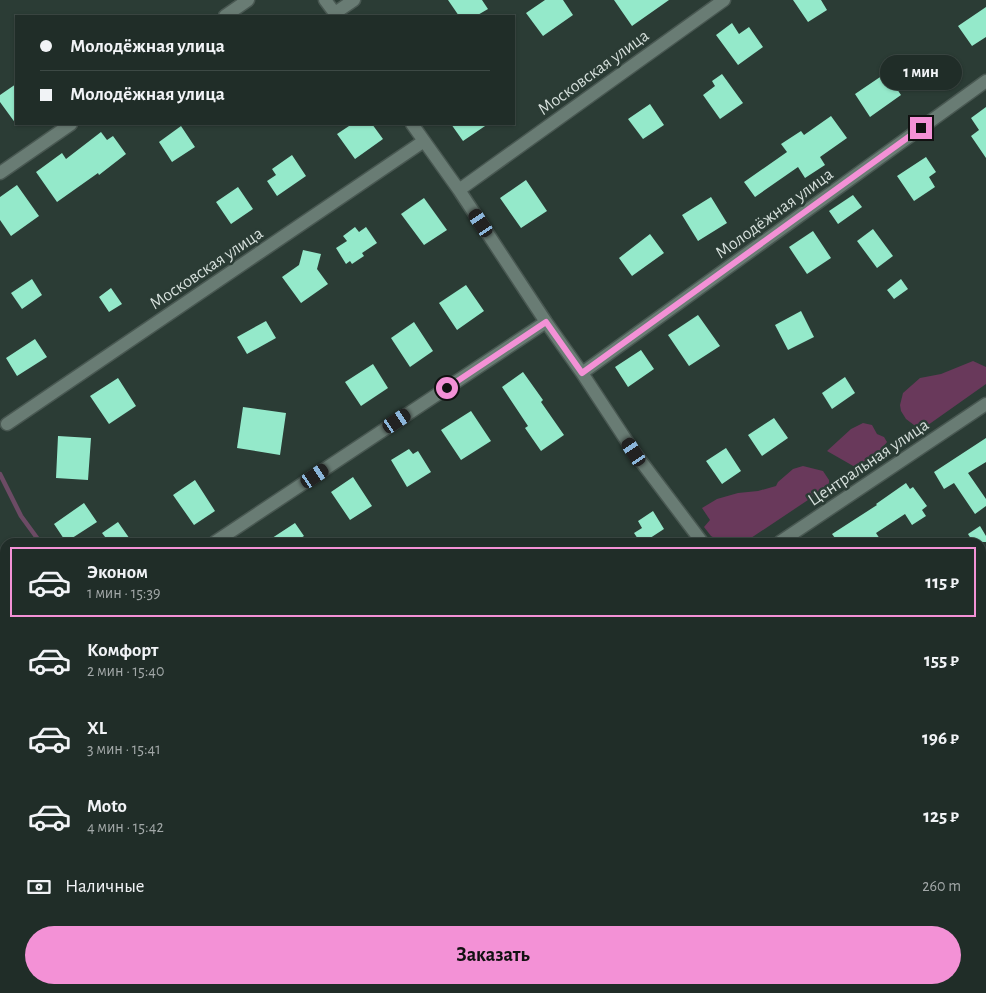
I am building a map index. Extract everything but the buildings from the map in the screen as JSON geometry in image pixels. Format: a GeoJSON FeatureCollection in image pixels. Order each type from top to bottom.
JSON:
{"type":"FeatureCollection","features":[{"type":"Feature","properties":{"kind":"street"},"geometry":{"type":"LineString","coordinates":[[226,15],[248,0]]}},
{"type":"Feature","properties":{"kind":"street"},"geometry":{"type":"LineString","coordinates":[[325,0],[336,15],[354,0]]}},
{"type":"Feature","properties":{"kind":"street","name":"Московская улица"},"geometry":{"type":"LineString","coordinates":[[459,190],[724,0]]}},
{"type":"Feature","properties":{"kind":"street","name":"Молодёжная улица"},"geometry":{"type":"LineString","coordinates":[[582,373],[986,81]]}},
{"type":"Feature","properties":{"kind":"street"},"geometry":{"type":"LineString","coordinates":[[0,173],[70,125]]}},
{"type":"Feature","properties":{"kind":"street"},"geometry":{"type":"LineString","coordinates":[[413,125],[459,190],[634,452],[699,538]]}},
{"type":"Feature","properties":{"kind":"street","name":"Московская улица"},"geometry":{"type":"LineString","coordinates":[[8,424],[424,141]]}},
{"type":"Feature","properties":{"kind":"street"},"geometry":{"type":"LineString","coordinates":[[221,538],[546,322]]}},
{"type":"Feature","properties":{"kind":"street","name":"Центральная улица"},"geometry":{"type":"LineString","coordinates":[[786,538],[981,408]]}},
{"type":"Feature","properties":{"kind":"shaded area"},"geometry":{"type":"Polygon","coordinates":[[[973,361],[986,367],[986,384],[928,425],[918,428],[906,419],[900,405],[903,393],[920,378],[941,374],[973,361]]]}},
{"type":"Feature","properties":{"kind":"shaded area"},"geometry":{"type":"Polygon","coordinates":[[[863,423],[872,425],[877,434],[884,437],[887,442],[879,452],[855,467],[827,451],[851,429],[863,423]]]}},
{"type":"Feature","properties":{"kind":"shaded area"},"geometry":{"type":"Polygon","coordinates":[[[803,466],[823,471],[829,480],[829,486],[751,538],[714,538],[704,527],[710,520],[702,508],[717,499],[776,486],[793,469],[803,466]]]}},
{"type":"Feature","properties":{"kind":"waterway"},"geometry":{"type":"LineString","coordinates":[[0,474],[21,516],[37,538]]}},
{"type":"Feature","properties":{"kind":"route"},"geometry":{"type":"LineString","coordinates":[[447,388],[546,322],[582,373],[921,128]]}}]}
